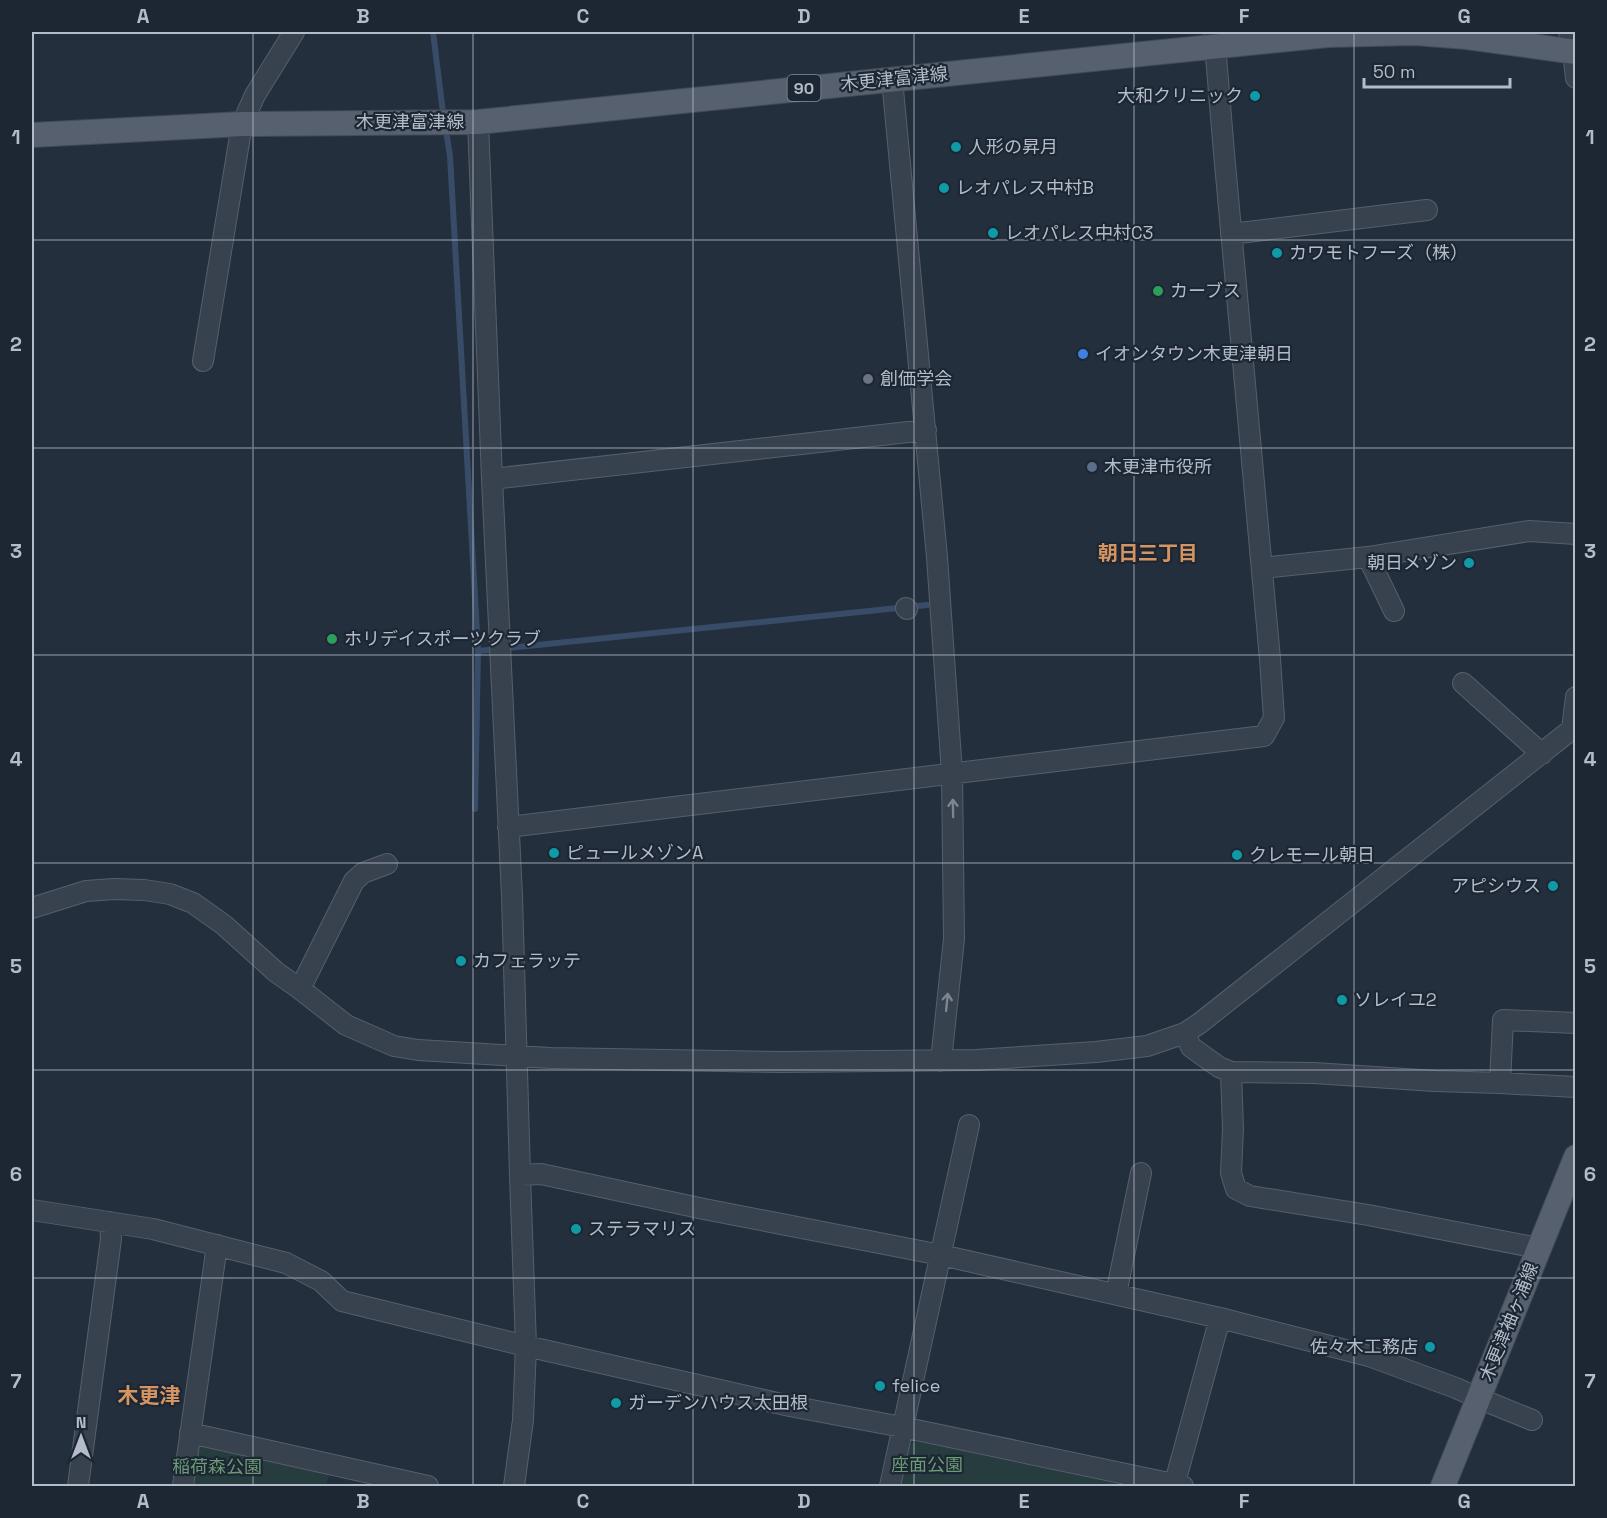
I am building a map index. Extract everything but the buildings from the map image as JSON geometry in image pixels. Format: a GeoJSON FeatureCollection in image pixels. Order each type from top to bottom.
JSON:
{"type":"FeatureCollection","features":[{"type":"Feature","properties":{"kind":"main road","name":"木更津富津線"},"geometry":{"type":"LineString","coordinates":[[32,135],[242,124],[478,122],[892,79],[1215,39],[1415,33],[1572,45]]}},
{"type":"Feature","properties":{"kind":"main road","name":"木更津袖ヶ浦線"},"geometry":{"type":"LineString","coordinates":[[1443,1486],[1575,1157]]}},
{"type":"Feature","properties":{"kind":"street"},"geometry":{"type":"LineString","coordinates":[[202,361],[242,124],[255,95],[294,32]]}},
{"type":"Feature","properties":{"kind":"street"},"geometry":{"type":"LineString","coordinates":[[508,827],[1264,736],[1274,718],[1215,39]]}},
{"type":"Feature","properties":{"kind":"street"},"geometry":{"type":"LineString","coordinates":[[1572,45],[1575,78]]}},
{"type":"Feature","properties":{"kind":"street"},"geometry":{"type":"LineString","coordinates":[[892,79],[926,430],[952,773],[954,939],[941,1060]]}},
{"type":"Feature","properties":{"kind":"street"},"geometry":{"type":"LineString","coordinates":[[478,122],[512,896],[526,1346],[523,1420],[514,1486]]}},
{"type":"Feature","properties":{"kind":"street"},"geometry":{"type":"LineString","coordinates":[[1231,234],[1427,210]]}},
{"type":"Feature","properties":{"kind":"street"},"geometry":{"type":"LineString","coordinates":[[492,479],[926,430]]}},
{"type":"Feature","properties":{"kind":"street"},"geometry":{"type":"LineString","coordinates":[[1262,568],[1368,557],[1529,531],[1575,534]]}},
{"type":"Feature","properties":{"kind":"street"},"geometry":{"type":"LineString","coordinates":[[1368,557],[1394,611]]}},
{"type":"Feature","properties":{"kind":"street"},"geometry":{"type":"LineString","coordinates":[[1463,683],[1542,754]]}},
{"type":"Feature","properties":{"kind":"street"},"geometry":{"type":"LineString","coordinates":[[32,908],[86,891],[114,889],[164,892],[193,903],[224,925],[276,972],[346,1025],[393,1046],[517,1056],[780,1062],[976,1060],[1121,1050],[1147,1046],[1185,1033],[1574,727],[1575,697]]}},
{"type":"Feature","properties":{"kind":"street"},"geometry":{"type":"LineString","coordinates":[[300,989],[354,881],[363,873],[387,864]]}},
{"type":"Feature","properties":{"kind":"street"},"geometry":{"type":"LineString","coordinates":[[1500,1083],[1503,1020],[1575,1023]]}},
{"type":"Feature","properties":{"kind":"street"},"geometry":{"type":"LineString","coordinates":[[1185,1033],[1191,1047],[1219,1067],[1231,1072],[1314,1073],[1435,1082],[1575,1087]]}},
{"type":"Feature","properties":{"kind":"street"},"geometry":{"type":"LineString","coordinates":[[1231,1072],[1233,1130],[1231,1173],[1236,1189],[1250,1196],[1368,1215],[1538,1248]]}},
{"type":"Feature","properties":{"kind":"street"},"geometry":{"type":"LineString","coordinates":[[890,1486],[969,1125]]}},
{"type":"Feature","properties":{"kind":"street"},"geometry":{"type":"LineString","coordinates":[[1116,1294],[1141,1173]]}},
{"type":"Feature","properties":{"kind":"street"},"geometry":{"type":"LineString","coordinates":[[520,1175],[541,1174],[941,1256],[1220,1318],[1369,1356],[1456,1388],[1532,1420]]}},
{"type":"Feature","properties":{"kind":"street"},"geometry":{"type":"LineString","coordinates":[[32,1210],[153,1229],[286,1263],[321,1281],[342,1300],[526,1346],[790,1406],[902,1427],[1177,1486],[1220,1318]]}},
{"type":"Feature","properties":{"kind":"street"},"geometry":{"type":"LineString","coordinates":[[78,1486],[111,1239],[110,1222]]}},
{"type":"Feature","properties":{"kind":"street"},"geometry":{"type":"LineString","coordinates":[[183,1486],[217,1245]]}},
{"type":"Feature","properties":{"kind":"street"},"geometry":{"type":"LineString","coordinates":[[190,1433],[428,1486]]}},
{"type":"Feature","properties":{"kind":"green space","name":"座面公園"},"geometry":{"type":"Polygon","coordinates":[[[918,1441],[1129,1486],[899,1486],[907,1446],[918,1441]]]}},
{"type":"Feature","properties":{"kind":"green space","name":"稲荷森公園"},"geometry":{"type":"Polygon","coordinates":[[[200,1443],[330,1471],[326,1486],[193,1486],[200,1443]]]}},
{"type":"Feature","properties":{"kind":"waterway"},"geometry":{"type":"LineString","coordinates":[[433,32],[443,113]]}},
{"type":"Feature","properties":{"kind":"waterway"},"geometry":{"type":"LineString","coordinates":[[447,137],[450,156],[478,651],[475,809]]}},
{"type":"Feature","properties":{"kind":"waterway"},"geometry":{"type":"LineString","coordinates":[[478,651],[927,605]]}},
{"type":"Feature","properties":{"kind":"place","name":"大和クリニック"},"geometry":{"type":"Point","coordinates":[1255,96]}},
{"type":"Feature","properties":{"kind":"place","name":"人形の昇月"},"geometry":{"type":"Point","coordinates":[956,147]}},
{"type":"Feature","properties":{"kind":"place","name":"レオパレス中村B"},"geometry":{"type":"Point","coordinates":[944,188]}},
{"type":"Feature","properties":{"kind":"place","name":"レオパレス中村C3"},"geometry":{"type":"Point","coordinates":[993,233]}},
{"type":"Feature","properties":{"kind":"place","name":"カワモトフーズ（株）"},"geometry":{"type":"Point","coordinates":[1277,253]}},
{"type":"Feature","properties":{"kind":"place","name":"カーブス"},"geometry":{"type":"Point","coordinates":[1158,291]}},
{"type":"Feature","properties":{"kind":"place","name":"イオンタウン木更津朝日"},"geometry":{"type":"Point","coordinates":[1083,354]}},
{"type":"Feature","properties":{"kind":"place","name":"創価学会"},"geometry":{"type":"Point","coordinates":[868,379]}},
{"type":"Feature","properties":{"kind":"place","name":"木更津市役所"},"geometry":{"type":"Point","coordinates":[1092,467]}},
{"type":"Feature","properties":{"kind":"place","name":"朝日メゾン"},"geometry":{"type":"Point","coordinates":[1469,563]}},
{"type":"Feature","properties":{"kind":"place","name":"ホリデイスポーツクラブ"},"geometry":{"type":"Point","coordinates":[332,639]}},
{"type":"Feature","properties":{"kind":"place","name":"ピュールメゾンA"},"geometry":{"type":"Point","coordinates":[554,853]}},
{"type":"Feature","properties":{"kind":"place","name":"クレモール朝日"},"geometry":{"type":"Point","coordinates":[1237,855]}},
{"type":"Feature","properties":{"kind":"place","name":"アピシウス"},"geometry":{"type":"Point","coordinates":[1553,886]}},
{"type":"Feature","properties":{"kind":"place","name":"カフェラッテ"},"geometry":{"type":"Point","coordinates":[461,961]}},
{"type":"Feature","properties":{"kind":"place","name":"ソレイユ2"},"geometry":{"type":"Point","coordinates":[1342,1000]}},
{"type":"Feature","properties":{"kind":"place","name":"ステラマリス"},"geometry":{"type":"Point","coordinates":[576,1229]}},
{"type":"Feature","properties":{"kind":"place","name":"佐々木工務店"},"geometry":{"type":"Point","coordinates":[1430,1347]}},
{"type":"Feature","properties":{"kind":"place","name":"felice"},"geometry":{"type":"Point","coordinates":[880,1386]}},
{"type":"Feature","properties":{"kind":"place","name":"ガーデンハウス太田根"},"geometry":{"type":"Point","coordinates":[616,1403]}},
{"type":"Feature","properties":{"kind":"district","name":"朝日三丁目"},"geometry":{"type":"Point","coordinates":[1148,553]}},
{"type":"Feature","properties":{"kind":"district","name":"木更津"},"geometry":{"type":"Point","coordinates":[149,1396]}}]}
